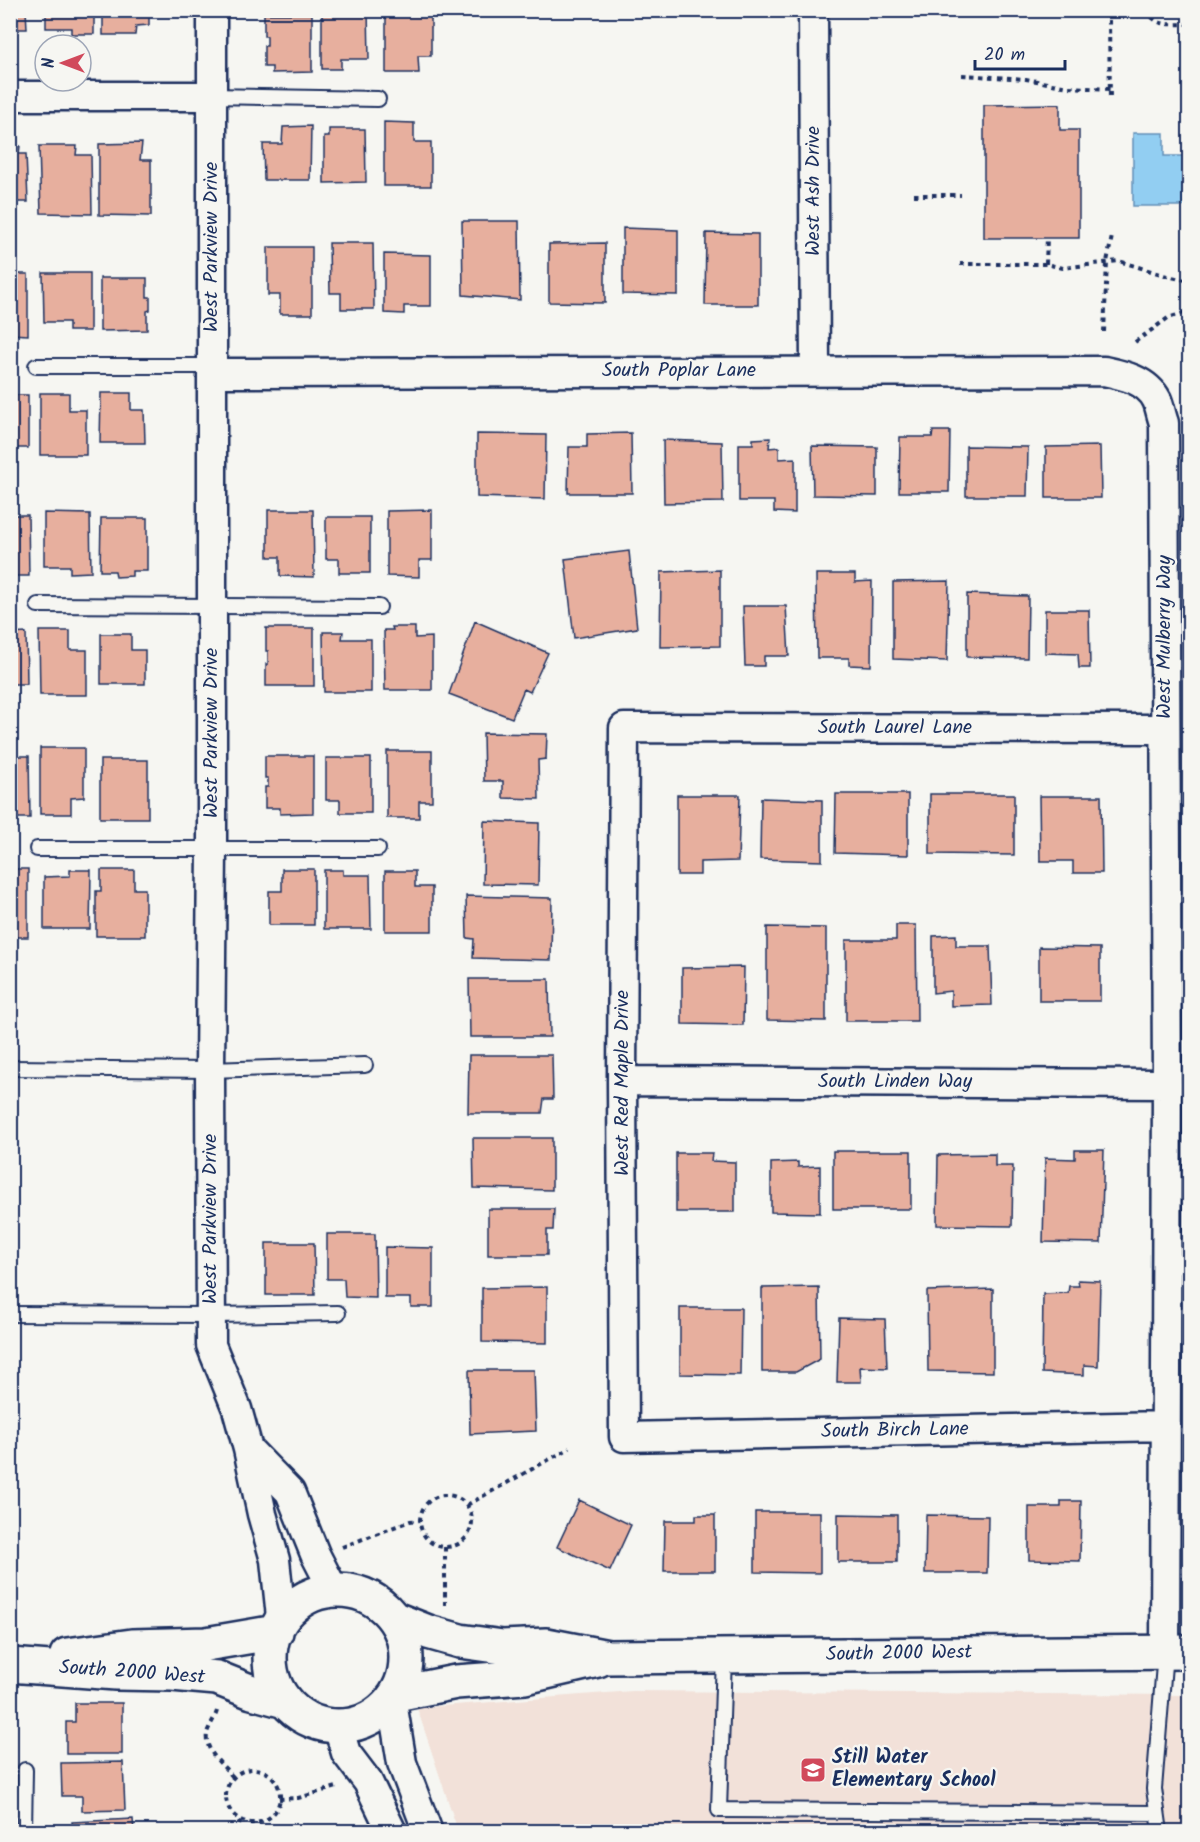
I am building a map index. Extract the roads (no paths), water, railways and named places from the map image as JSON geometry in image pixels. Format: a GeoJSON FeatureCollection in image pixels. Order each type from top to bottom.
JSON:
{"type":"FeatureCollection","features":[{"type":"Feature","properties":{"kind":"street","name":"West Parkview Drive"},"geometry":{"type":"LineString","coordinates":[[212,10],[211,1345],[237,1409],[248,1449],[275,1560],[279,1624]]}},
{"type":"Feature","properties":{"kind":"street","name":"West Ash Drive"},"geometry":{"type":"LineString","coordinates":[[813,10],[815,371]]}},
{"type":"Feature","properties":{"kind":"street"},"geometry":{"type":"LineString","coordinates":[[10,96],[212,96]]}},
{"type":"Feature","properties":{"kind":"street","name":"South Poplar Lane"},"geometry":{"type":"LineString","coordinates":[[212,370],[1104,371],[1125,375],[1143,385]]}},
{"type":"Feature","properties":{"kind":"street","name":"West Mulberry Way"},"geometry":{"type":"LineString","coordinates":[[1143,385],[1156,398],[1164,423],[1166,1425],[1177,1651]]}},
{"type":"Feature","properties":{"kind":"street","name":"South Laurel Lane"},"geometry":{"type":"LineString","coordinates":[[624,728],[1165,729]]}},
{"type":"Feature","properties":{"kind":"street","name":"West Red Maple Drive"},"geometry":{"type":"LineString","coordinates":[[624,728],[622,1081],[624,1437]]}},
{"type":"Feature","properties":{"kind":"street","name":"South Linden Way"},"geometry":{"type":"LineString","coordinates":[[622,1081],[1167,1084]]}},
{"type":"Feature","properties":{"kind":"street","name":"South Birch Lane"},"geometry":{"type":"LineString","coordinates":[[624,1437],[1166,1425]]}},
{"type":"Feature","properties":{"kind":"street","name":"West Parkview Drive"},"geometry":{"type":"LineString","coordinates":[[248,1449],[290,1492],[315,1554],[333,1589]]}},
{"type":"Feature","properties":{"kind":"street"},"geometry":{"type":"LineString","coordinates":[[333,1589],[357,1592],[378,1602],[395,1619],[404,1639],[407,1661],[403,1682],[394,1698],[377,1715],[359,1724],[338,1727],[318,1724],[300,1715],[285,1701],[275,1683],[270,1663],[272,1642],[279,1624],[293,1606],[312,1594],[333,1589]]}},
{"type":"Feature","properties":{"kind":"street","name":"South 2000 West"},"geometry":{"type":"LineString","coordinates":[[395,1619],[460,1641],[503,1647],[546,1645],[608,1657],[1177,1651]]}},
{"type":"Feature","properties":{"kind":"street","name":"South 2000 West"},"geometry":{"type":"LineString","coordinates":[[10,1663],[132,1646],[206,1644],[279,1624]]}},
{"type":"Feature","properties":{"kind":"street","name":"South 2000 West"},"geometry":{"type":"LineString","coordinates":[[394,1698],[456,1682],[525,1677],[608,1657]]}},
{"type":"Feature","properties":{"kind":"street","name":"South 2000 West"},"geometry":{"type":"LineString","coordinates":[[10,1663],[116,1673],[217,1678],[252,1692],[285,1701]]}},
{"type":"Feature","properties":{"kind":"street"},"geometry":{"type":"LineString","coordinates":[[394,1698],[402,1763],[428,1832]]}},
{"type":"Feature","properties":{"kind":"street"},"geometry":{"type":"LineString","coordinates":[[338,1727],[346,1753],[368,1782],[392,1832]]}},
{"type":"Feature","properties":{"kind":"lane"},"geometry":{"type":"LineString","coordinates":[[212,96],[378,99]]}},
{"type":"Feature","properties":{"kind":"lane"},"geometry":{"type":"LineString","coordinates":[[36,366],[212,370]]}},
{"type":"Feature","properties":{"kind":"lane"},"geometry":{"type":"LineString","coordinates":[[38,605],[379,607]]}},
{"type":"Feature","properties":{"kind":"lane"},"geometry":{"type":"LineString","coordinates":[[36,849],[378,849]]}},
{"type":"Feature","properties":{"kind":"lane"},"geometry":{"type":"LineString","coordinates":[[10,1068],[210,1070],[365,1065]]}},
{"type":"Feature","properties":{"kind":"lane"},"geometry":{"type":"LineString","coordinates":[[10,1314],[211,1316],[338,1313]]}},
{"type":"Feature","properties":{"kind":"lane"},"geometry":{"type":"LineString","coordinates":[[1160,1832],[1154,1789],[1177,1651]]}},
{"type":"Feature","properties":{"kind":"lane"},"geometry":{"type":"LineString","coordinates":[[724,1656],[719,1810],[1157,1813]]}},
{"type":"Feature","properties":{"kind":"lane"},"geometry":{"type":"LineString","coordinates":[[24,1770],[24,1832]]}},
{"type":"Feature","properties":{"kind":"water"},"geometry":{"type":"Polygon","coordinates":[[[1133,133],[1164,133],[1164,156],[1189,156],[1189,206],[1133,206],[1133,133]]]}},
{"type":"Feature","properties":{"kind":"place","name":"Still Water Elementary School"},"geometry":{"type":"Point","coordinates":[813,1770]}}]}
